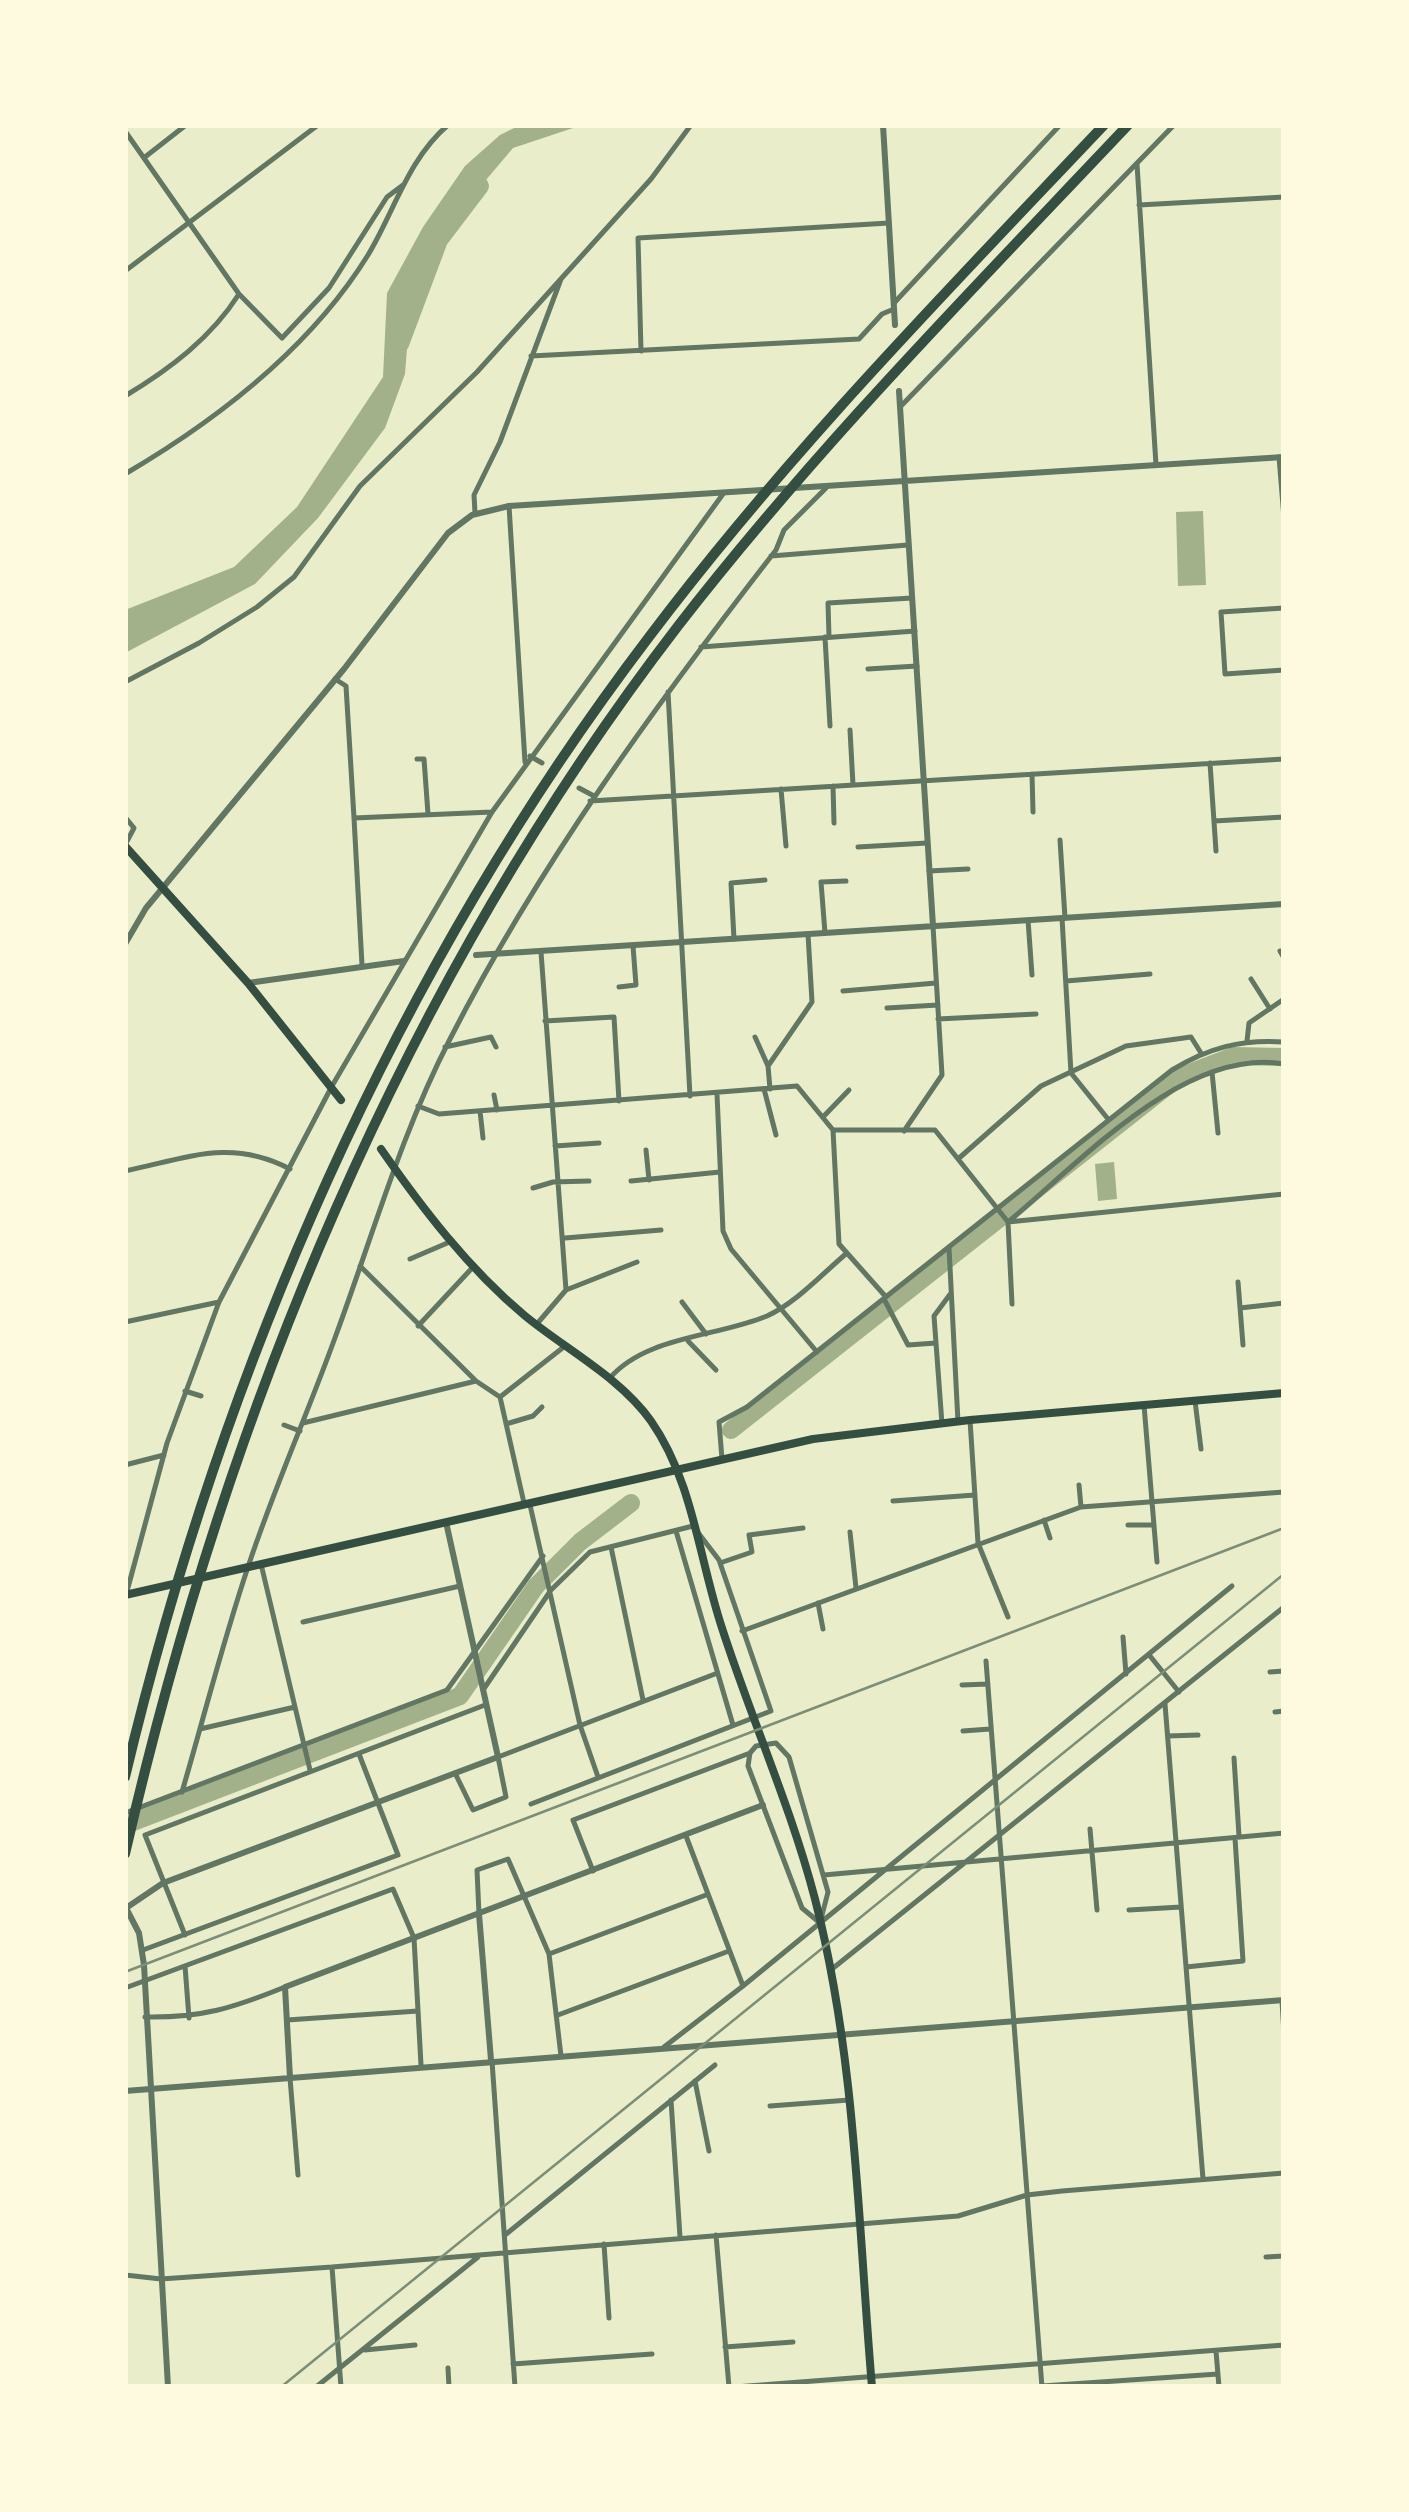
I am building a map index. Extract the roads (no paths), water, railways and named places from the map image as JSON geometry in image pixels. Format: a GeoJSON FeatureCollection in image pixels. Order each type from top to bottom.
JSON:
{"type":"FeatureCollection","features":[{"type":"Feature","properties":{"kind":"highway"},"geometry":{"type":"LineString","coordinates":[[125,1777],[170,1612],[255,1352],[362,1105],[406,1020],[564,755],[648,638],[799,452],[1104,125]]}},
{"type":"Feature","properties":{"kind":"highway"},"geometry":{"type":"LineString","coordinates":[[125,1854],[192,1594],[233,1467],[293,1308],[354,1167],[461,956],[526,848],[639,679],[812,464],[1128,125]]}},
{"type":"Feature","properties":{"kind":"main road"},"geometry":{"type":"LineString","coordinates":[[126,849],[248,983],[341,1100]]}},
{"type":"Feature","properties":{"kind":"main road"},"geometry":{"type":"LineString","coordinates":[[381,1149],[474,1266],[536,1324],[609,1379],[649,1418],[678,1469],[721,1625],[820,1922],[843,2038],[872,2387]]}},
{"type":"Feature","properties":{"kind":"main road"},"geometry":{"type":"LineString","coordinates":[[126,1595],[813,1440],[970,1420],[1284,1393]]}},
{"type":"Feature","properties":{"kind":"street"},"geometry":{"type":"LineString","coordinates":[[144,158],[186,125]]}},
{"type":"Feature","properties":{"kind":"street"},"geometry":{"type":"LineString","coordinates":[[125,271],[318,125]]}},
{"type":"Feature","properties":{"kind":"street"},"geometry":{"type":"LineString","coordinates":[[125,474],[190,436],[295,344],[329,308],[369,254],[404,184],[448,125]]}},
{"type":"Feature","properties":{"kind":"street"},"geometry":{"type":"LineString","coordinates":[[125,682],[199,644],[258,607],[294,577],[360,486],[477,372],[651,180],[691,125]]}},
{"type":"Feature","properties":{"kind":"street"},"geometry":{"type":"LineString","coordinates":[[883,125],[895,325]]}},
{"type":"Feature","properties":{"kind":"street"},"geometry":{"type":"LineString","coordinates":[[531,356],[859,339],[1060,125]]}},
{"type":"Feature","properties":{"kind":"street"},"geometry":{"type":"LineString","coordinates":[[901,406],[1174,125]]}},
{"type":"Feature","properties":{"kind":"street"},"geometry":{"type":"LineString","coordinates":[[125,131],[239,294],[282,338],[330,288],[388,197],[404,184]]}},
{"type":"Feature","properties":{"kind":"street"},"geometry":{"type":"LineString","coordinates":[[1137,164],[1156,465]]}},
{"type":"Feature","properties":{"kind":"street"},"geometry":{"type":"LineString","coordinates":[[1140,205],[1284,197]]}},
{"type":"Feature","properties":{"kind":"street"},"geometry":{"type":"LineString","coordinates":[[641,351],[638,238],[888,224]]}},
{"type":"Feature","properties":{"kind":"street"},"geometry":{"type":"LineString","coordinates":[[476,514],[474,495],[500,442],[563,276]]}},
{"type":"Feature","properties":{"kind":"street"},"geometry":{"type":"LineString","coordinates":[[125,396],[192,349],[224,318],[239,294]]}},
{"type":"Feature","properties":{"kind":"street"},"geometry":{"type":"LineString","coordinates":[[900,391],[942,1075],[904,1131]]}},
{"type":"Feature","properties":{"kind":"street"},"geometry":{"type":"LineString","coordinates":[[125,944],[136,921],[335,679],[436,546],[476,514],[509,506],[1282,457],[1284,518]]}},
{"type":"Feature","properties":{"kind":"street"},"geometry":{"type":"LineString","coordinates":[[182,1792],[248,1568],[393,1166],[446,1047],[494,955],[592,799],[668,689],[772,556],[784,530],[826,488]]}},
{"type":"Feature","properties":{"kind":"street"},"geometry":{"type":"LineString","coordinates":[[126,1595],[164,1455],[219,1302],[332,1086],[492,812],[724,492]]}},
{"type":"Feature","properties":{"kind":"street"},"geometry":{"type":"LineString","coordinates":[[509,506],[528,759]]}},
{"type":"Feature","properties":{"kind":"street"},"geometry":{"type":"LineString","coordinates":[[772,556],[908,545]]}},
{"type":"Feature","properties":{"kind":"street"},"geometry":{"type":"LineString","coordinates":[[830,726],[828,603],[912,598]]}},
{"type":"Feature","properties":{"kind":"street"},"geometry":{"type":"LineString","coordinates":[[1284,608],[1221,612],[1225,674],[1284,670]]}},
{"type":"Feature","properties":{"kind":"street"},"geometry":{"type":"LineString","coordinates":[[700,647],[915,630]]}},
{"type":"Feature","properties":{"kind":"street"},"geometry":{"type":"LineString","coordinates":[[868,670],[917,666]]}},
{"type":"Feature","properties":{"kind":"street"},"geometry":{"type":"LineString","coordinates":[[335,679],[346,686],[362,965]]}},
{"type":"Feature","properties":{"kind":"street"},"geometry":{"type":"LineString","coordinates":[[668,689],[690,1096]]}},
{"type":"Feature","properties":{"kind":"street"},"geometry":{"type":"LineString","coordinates":[[850,730],[854,785]]}},
{"type":"Feature","properties":{"kind":"street"},"geometry":{"type":"LineString","coordinates":[[417,759],[424,758],[428,814]]}},
{"type":"Feature","properties":{"kind":"street"},"geometry":{"type":"LineString","coordinates":[[528,759],[542,762]]}},
{"type":"Feature","properties":{"kind":"street"},"geometry":{"type":"LineString","coordinates":[[579,788],[592,799],[674,796],[1284,759]]}},
{"type":"Feature","properties":{"kind":"street"},"geometry":{"type":"LineString","coordinates":[[1210,764],[1216,851]]}},
{"type":"Feature","properties":{"kind":"street"},"geometry":{"type":"LineString","coordinates":[[1032,774],[1033,812]]}},
{"type":"Feature","properties":{"kind":"street"},"geometry":{"type":"LineString","coordinates":[[833,786],[834,823]]}},
{"type":"Feature","properties":{"kind":"street"},"geometry":{"type":"LineString","coordinates":[[781,790],[786,846]]}},
{"type":"Feature","properties":{"kind":"street"},"geometry":{"type":"LineString","coordinates":[[354,818],[492,812]]}},
{"type":"Feature","properties":{"kind":"street"},"geometry":{"type":"LineString","coordinates":[[1214,822],[1284,816]]}},
{"type":"Feature","properties":{"kind":"street"},"geometry":{"type":"LineString","coordinates":[[125,817],[134,828],[126,849]]}},
{"type":"Feature","properties":{"kind":"street"},"geometry":{"type":"LineString","coordinates":[[1060,840],[1071,1073],[1108,1119]]}},
{"type":"Feature","properties":{"kind":"street"},"geometry":{"type":"LineString","coordinates":[[858,847],[927,844]]}},
{"type":"Feature","properties":{"kind":"street"},"geometry":{"type":"LineString","coordinates":[[929,871],[968,869]]}},
{"type":"Feature","properties":{"kind":"street"},"geometry":{"type":"LineString","coordinates":[[734,939],[731,883],[766,880]]}},
{"type":"Feature","properties":{"kind":"street"},"geometry":{"type":"LineString","coordinates":[[825,933],[821,882],[846,881]]}},
{"type":"Feature","properties":{"kind":"street"},"geometry":{"type":"LineString","coordinates":[[476,955],[1284,904]]}},
{"type":"Feature","properties":{"kind":"street"},"geometry":{"type":"LineString","coordinates":[[1028,920],[1032,976]]}},
{"type":"Feature","properties":{"kind":"street"},"geometry":{"type":"LineString","coordinates":[[768,1066],[812,1002],[808,934]]}},
{"type":"Feature","properties":{"kind":"street"},"geometry":{"type":"LineString","coordinates":[[619,987],[636,985],[633,946]]}},
{"type":"Feature","properties":{"kind":"street"},"geometry":{"type":"LineString","coordinates":[[541,952],[566,1290]]}},
{"type":"Feature","properties":{"kind":"street"},"geometry":{"type":"LineString","coordinates":[[248,983],[404,962]]}},
{"type":"Feature","properties":{"kind":"street"},"geometry":{"type":"LineString","coordinates":[[1066,981],[1150,974]]}},
{"type":"Feature","properties":{"kind":"street"},"geometry":{"type":"LineString","coordinates":[[1251,979],[1270,1008]]}},
{"type":"Feature","properties":{"kind":"street"},"geometry":{"type":"LineString","coordinates":[[843,991],[936,983]]}},
{"type":"Feature","properties":{"kind":"street"},"geometry":{"type":"LineString","coordinates":[[1247,1042],[1249,1024],[1284,999]]}},
{"type":"Feature","properties":{"kind":"street"},"geometry":{"type":"LineString","coordinates":[[887,1008],[938,1005]]}},
{"type":"Feature","properties":{"kind":"street"},"geometry":{"type":"LineString","coordinates":[[938,1019],[1036,1014]]}},
{"type":"Feature","properties":{"kind":"street"},"geometry":{"type":"LineString","coordinates":[[546,1021],[614,1016],[619,1102]]}},
{"type":"Feature","properties":{"kind":"street"},"geometry":{"type":"LineString","coordinates":[[446,1047],[492,1037],[496,1047]]}},
{"type":"Feature","properties":{"kind":"street"},"geometry":{"type":"LineString","coordinates":[[755,1037],[768,1066],[767,1089],[776,1136]]}},
{"type":"Feature","properties":{"kind":"street"},"geometry":{"type":"LineString","coordinates":[[958,1159],[1042,1086],[1126,1046],[1191,1037],[1202,1053]]}},
{"type":"Feature","properties":{"kind":"street"},"geometry":{"type":"LineString","coordinates":[[722,1459],[719,1422],[747,1408],[1108,1119],[1202,1053],[1247,1042],[1284,1042]]}},
{"type":"Feature","properties":{"kind":"street"},"geometry":{"type":"LineString","coordinates":[[1008,1222],[1172,1090],[1240,1062],[1284,1064]]}},
{"type":"Feature","properties":{"kind":"street"},"geometry":{"type":"LineString","coordinates":[[1212,1071],[1218,1134]]}},
{"type":"Feature","properties":{"kind":"street"},"geometry":{"type":"LineString","coordinates":[[418,1106],[439,1114],[797,1086],[833,1130],[839,1244],[885,1298],[908,1345],[936,1343]]}},
{"type":"Feature","properties":{"kind":"street"},"geometry":{"type":"LineString","coordinates":[[822,1117],[848,1090]]}},
{"type":"Feature","properties":{"kind":"street"},"geometry":{"type":"LineString","coordinates":[[717,1094],[723,1231],[730,1249],[817,1352]]}},
{"type":"Feature","properties":{"kind":"street"},"geometry":{"type":"LineString","coordinates":[[494,1095],[497,1110]]}},
{"type":"Feature","properties":{"kind":"street"},"geometry":{"type":"LineString","coordinates":[[480,1111],[484,1138]]}},
{"type":"Feature","properties":{"kind":"street"},"geometry":{"type":"LineString","coordinates":[[833,1130],[935,1130],[1008,1222],[1012,1304]]}},
{"type":"Feature","properties":{"kind":"street"},"geometry":{"type":"LineString","coordinates":[[555,1146],[599,1143]]}},
{"type":"Feature","properties":{"kind":"street"},"geometry":{"type":"LineString","coordinates":[[125,1171],[239,1149],[262,1154],[290,1169]]}},
{"type":"Feature","properties":{"kind":"street"},"geometry":{"type":"LineString","coordinates":[[646,1150],[649,1180]]}},
{"type":"Feature","properties":{"kind":"street"},"geometry":{"type":"LineString","coordinates":[[631,1182],[720,1172]]}},
{"type":"Feature","properties":{"kind":"street"},"geometry":{"type":"LineString","coordinates":[[533,1188],[589,1180]]}},
{"type":"Feature","properties":{"kind":"street"},"geometry":{"type":"LineString","coordinates":[[1008,1222],[1284,1194]]}},
{"type":"Feature","properties":{"kind":"street"},"geometry":{"type":"LineString","coordinates":[[564,1238],[662,1230]]}},
{"type":"Feature","properties":{"kind":"street"},"geometry":{"type":"LineString","coordinates":[[410,1259],[452,1242]]}},
{"type":"Feature","properties":{"kind":"street"},"geometry":{"type":"LineString","coordinates":[[949,1248],[958,1422]]}},
{"type":"Feature","properties":{"kind":"street"},"geometry":{"type":"LineString","coordinates":[[609,1379],[620,1366],[660,1346],[688,1341],[780,1308],[847,1253]]}},
{"type":"Feature","properties":{"kind":"street"},"geometry":{"type":"LineString","coordinates":[[536,1324],[566,1290],[637,1262]]}},
{"type":"Feature","properties":{"kind":"street"},"geometry":{"type":"LineString","coordinates":[[360,1266],[476,1381],[500,1396],[543,1558],[580,1725],[598,1777]]}},
{"type":"Feature","properties":{"kind":"street"},"geometry":{"type":"LineString","coordinates":[[418,1326],[474,1266]]}},
{"type":"Feature","properties":{"kind":"street"},"geometry":{"type":"LineString","coordinates":[[1238,1282],[1243,1345]]}},
{"type":"Feature","properties":{"kind":"street"},"geometry":{"type":"LineString","coordinates":[[942,1424],[934,1316],[952,1293]]}},
{"type":"Feature","properties":{"kind":"street"},"geometry":{"type":"LineString","coordinates":[[125,1322],[219,1302]]}},
{"type":"Feature","properties":{"kind":"street"},"geometry":{"type":"LineString","coordinates":[[682,1302],[706,1334]]}},
{"type":"Feature","properties":{"kind":"street"},"geometry":{"type":"LineString","coordinates":[[1240,1308],[1284,1303]]}},
{"type":"Feature","properties":{"kind":"street"},"geometry":{"type":"LineString","coordinates":[[688,1341],[716,1370]]}},
{"type":"Feature","properties":{"kind":"street"},"geometry":{"type":"LineString","coordinates":[[500,1396],[566,1346]]}},
{"type":"Feature","properties":{"kind":"street"},"geometry":{"type":"LineString","coordinates":[[303,1423],[476,1381]]}},
{"type":"Feature","properties":{"kind":"street"},"geometry":{"type":"LineString","coordinates":[[185,1391],[201,1396]]}},
{"type":"Feature","properties":{"kind":"street"},"geometry":{"type":"LineString","coordinates":[[1195,1401],[1201,1449]]}},
{"type":"Feature","properties":{"kind":"street"},"geometry":{"type":"LineString","coordinates":[[1144,1405],[1157,1562]]}},
{"type":"Feature","properties":{"kind":"street"},"geometry":{"type":"LineString","coordinates":[[506,1424],[534,1416],[542,1408]]}},
{"type":"Feature","properties":{"kind":"street"},"geometry":{"type":"LineString","coordinates":[[970,1420],[978,1544],[1008,1617]]}},
{"type":"Feature","properties":{"kind":"street"},"geometry":{"type":"LineString","coordinates":[[284,1425],[300,1431]]}},
{"type":"Feature","properties":{"kind":"street"},"geometry":{"type":"LineString","coordinates":[[125,1465],[164,1455]]}},
{"type":"Feature","properties":{"kind":"street"},"geometry":{"type":"LineString","coordinates":[[1078,1485],[1080,1507]]}},
{"type":"Feature","properties":{"kind":"street"},"geometry":{"type":"LineString","coordinates":[[742,1631],[1080,1507],[1284,1492]]}},
{"type":"Feature","properties":{"kind":"street"},"geometry":{"type":"LineString","coordinates":[[893,1502],[975,1495]]}},
{"type":"Feature","properties":{"kind":"street"},"geometry":{"type":"LineString","coordinates":[[1044,1520],[1050,1538]]}},
{"type":"Feature","properties":{"kind":"street"},"geometry":{"type":"LineString","coordinates":[[446,1522],[506,1797],[472,1810],[455,1773]]}},
{"type":"Feature","properties":{"kind":"street"},"geometry":{"type":"LineString","coordinates":[[1128,1525],[1154,1525]]}},
{"type":"Feature","properties":{"kind":"street"},"geometry":{"type":"LineString","coordinates":[[482,1692],[550,1589],[590,1552],[693,1526],[720,1562],[771,1711],[531,1804]]}},
{"type":"Feature","properties":{"kind":"street"},"geometry":{"type":"LineString","coordinates":[[720,1562],[752,1552],[749,1535],[804,1528]]}},
{"type":"Feature","properties":{"kind":"street"},"geometry":{"type":"LineString","coordinates":[[676,1531],[733,1725]]}},
{"type":"Feature","properties":{"kind":"street"},"geometry":{"type":"LineString","coordinates":[[850,1532],[856,1589]]}},
{"type":"Feature","properties":{"kind":"street"},"geometry":{"type":"LineString","coordinates":[[612,1546],[643,1702]]}},
{"type":"Feature","properties":{"kind":"street"},"geometry":{"type":"LineString","coordinates":[[125,1813],[447,1690],[543,1558]]}},
{"type":"Feature","properties":{"kind":"street"},"geometry":{"type":"LineString","coordinates":[[261,1564],[310,1771]]}},
{"type":"Feature","properties":{"kind":"street"},"geometry":{"type":"LineString","coordinates":[[302,1622],[460,1586]]}},
{"type":"Feature","properties":{"kind":"street"},"geometry":{"type":"LineString","coordinates":[[662,2049],[893,1866],[1232,1586]]}},
{"type":"Feature","properties":{"kind":"street"},"geometry":{"type":"LineString","coordinates":[[818,1603],[823,1630]]}},
{"type":"Feature","properties":{"kind":"street"},"geometry":{"type":"LineString","coordinates":[[830,1971],[1284,1606]]}},
{"type":"Feature","properties":{"kind":"street"},"geometry":{"type":"LineString","coordinates":[[1123,1637],[1126,1674]]}},
{"type":"Feature","properties":{"kind":"street"},"geometry":{"type":"LineString","coordinates":[[1150,1656],[1179,1692]]}},
{"type":"Feature","properties":{"kind":"street"},"geometry":{"type":"LineString","coordinates":[[986,1660],[1042,2387],[1218,2374]]}},
{"type":"Feature","properties":{"kind":"street"},"geometry":{"type":"LineString","coordinates":[[1270,1672],[1284,1671]]}},
{"type":"Feature","properties":{"kind":"street"},"geometry":{"type":"LineString","coordinates":[[168,2387],[143,1950],[126,1908],[163,1883],[715,1674]]}},
{"type":"Feature","properties":{"kind":"street"},"geometry":{"type":"LineString","coordinates":[[962,1686],[988,1684]]}},
{"type":"Feature","properties":{"kind":"street"},"geometry":{"type":"LineString","coordinates":[[1165,1704],[1203,2180]]}},
{"type":"Feature","properties":{"kind":"street"},"geometry":{"type":"LineString","coordinates":[[185,1935],[145,1835],[485,1706]]}},
{"type":"Feature","properties":{"kind":"street"},"geometry":{"type":"LineString","coordinates":[[200,1729],[295,1707]]}},
{"type":"Feature","properties":{"kind":"street"},"geometry":{"type":"LineString","coordinates":[[1274,1712],[1284,1712]]}},
{"type":"Feature","properties":{"kind":"street"},"geometry":{"type":"LineString","coordinates":[[963,1731],[991,1729]]}},
{"type":"Feature","properties":{"kind":"street"},"geometry":{"type":"LineString","coordinates":[[1168,1736],[1198,1735]]}},
{"type":"Feature","properties":{"kind":"street"},"geometry":{"type":"LineString","coordinates":[[593,1871],[573,1820],[770,1742],[786,1751],[824,1875],[828,1900],[820,1922]]}},
{"type":"Feature","properties":{"kind":"street"},"geometry":{"type":"LineString","coordinates":[[750,1753],[748,1766],[802,1908],[820,1922]]}},
{"type":"Feature","properties":{"kind":"street"},"geometry":{"type":"LineString","coordinates":[[143,1950],[398,1855],[359,1754]]}},
{"type":"Feature","properties":{"kind":"street"},"geometry":{"type":"LineString","coordinates":[[1186,1967],[1244,1962],[1234,1758]]}},
{"type":"Feature","properties":{"kind":"street"},"geometry":{"type":"LineString","coordinates":[[145,2017],[188,2018],[228,2010],[763,1805]]}},
{"type":"Feature","properties":{"kind":"street"},"geometry":{"type":"LineString","coordinates":[[1090,1829],[1096,1910]]}},
{"type":"Feature","properties":{"kind":"street"},"geometry":{"type":"LineString","coordinates":[[824,1875],[1284,1832]]}},
{"type":"Feature","properties":{"kind":"street"},"geometry":{"type":"LineString","coordinates":[[686,1836],[743,1986]]}},
{"type":"Feature","properties":{"kind":"street"},"geometry":{"type":"LineString","coordinates":[[515,2387],[477,1870],[508,1858],[550,1954],[560,2056]]}},
{"type":"Feature","properties":{"kind":"street"},"geometry":{"type":"LineString","coordinates":[[125,1988],[393,1889],[414,1938],[422,2064]]}},
{"type":"Feature","properties":{"kind":"street"},"geometry":{"type":"LineString","coordinates":[[550,1954],[706,1895]]}},
{"type":"Feature","properties":{"kind":"street"},"geometry":{"type":"LineString","coordinates":[[1129,1910],[1181,1907]]}},
{"type":"Feature","properties":{"kind":"street"},"geometry":{"type":"LineString","coordinates":[[558,2015],[729,1951]]}},
{"type":"Feature","properties":{"kind":"street"},"geometry":{"type":"LineString","coordinates":[[185,1966],[188,2018]]}},
{"type":"Feature","properties":{"kind":"street"},"geometry":{"type":"LineString","coordinates":[[285,1987],[298,2174]]}},
{"type":"Feature","properties":{"kind":"street"},"geometry":{"type":"LineString","coordinates":[[125,2091],[422,2064],[843,2038],[1283,2000],[1284,2034]]}},
{"type":"Feature","properties":{"kind":"street"},"geometry":{"type":"LineString","coordinates":[[287,2020],[418,2011]]}},
{"type":"Feature","properties":{"kind":"street"},"geometry":{"type":"LineString","coordinates":[[504,2235],[715,2065]]}},
{"type":"Feature","properties":{"kind":"street"},"geometry":{"type":"LineString","coordinates":[[695,2081],[709,2151]]}},
{"type":"Feature","properties":{"kind":"street"},"geometry":{"type":"LineString","coordinates":[[671,2100],[680,2238]]}},
{"type":"Feature","properties":{"kind":"street"},"geometry":{"type":"LineString","coordinates":[[770,2106],[849,2100]]}},
{"type":"Feature","properties":{"kind":"street"},"geometry":{"type":"LineString","coordinates":[[125,2275],[161,2279],[332,2267],[958,2216],[1027,2195],[1284,2173]]}},
{"type":"Feature","properties":{"kind":"street"},"geometry":{"type":"LineString","coordinates":[[716,2235],[732,2387],[1284,2345]]}},
{"type":"Feature","properties":{"kind":"street"},"geometry":{"type":"LineString","coordinates":[[604,2244],[609,2318]]}},
{"type":"Feature","properties":{"kind":"street"},"geometry":{"type":"LineString","coordinates":[[316,2387],[481,2255]]}},
{"type":"Feature","properties":{"kind":"street"},"geometry":{"type":"LineString","coordinates":[[1266,2257],[1284,2256]]}},
{"type":"Feature","properties":{"kind":"street"},"geometry":{"type":"LineString","coordinates":[[332,2267],[341,2387]]}},
{"type":"Feature","properties":{"kind":"street"},"geometry":{"type":"LineString","coordinates":[[726,2346],[794,2342]]}},
{"type":"Feature","properties":{"kind":"street"},"geometry":{"type":"LineString","coordinates":[[362,2350],[415,2345]]}},
{"type":"Feature","properties":{"kind":"street"},"geometry":{"type":"LineString","coordinates":[[1216,2351],[1219,2387]]}},
{"type":"Feature","properties":{"kind":"street"},"geometry":{"type":"LineString","coordinates":[[513,2364],[652,2354]]}},
{"type":"Feature","properties":{"kind":"street"},"geometry":{"type":"LineString","coordinates":[[448,2368],[449,2387]]}},
{"type":"Feature","properties":{"kind":"waterway"},"geometry":{"type":"LineString","coordinates":[[400,344],[439,240],[480,186]]}},
{"type":"Feature","properties":{"kind":"waterway"},"geometry":{"type":"LineString","coordinates":[[731,1430],[1179,1077],[1234,1056],[1284,1057]]}},
{"type":"Feature","properties":{"kind":"waterway"},"geometry":{"type":"LineString","coordinates":[[125,1825],[460,1696],[536,1586],[580,1542],[631,1503]]}},
{"type":"Feature","properties":{"kind":"railway"},"geometry":{"type":"LineString","coordinates":[[125,1972],[1284,1528]]}},
{"type":"Feature","properties":{"kind":"railway"},"geometry":{"type":"LineString","coordinates":[[281,2387],[1284,1574]]}}]}
